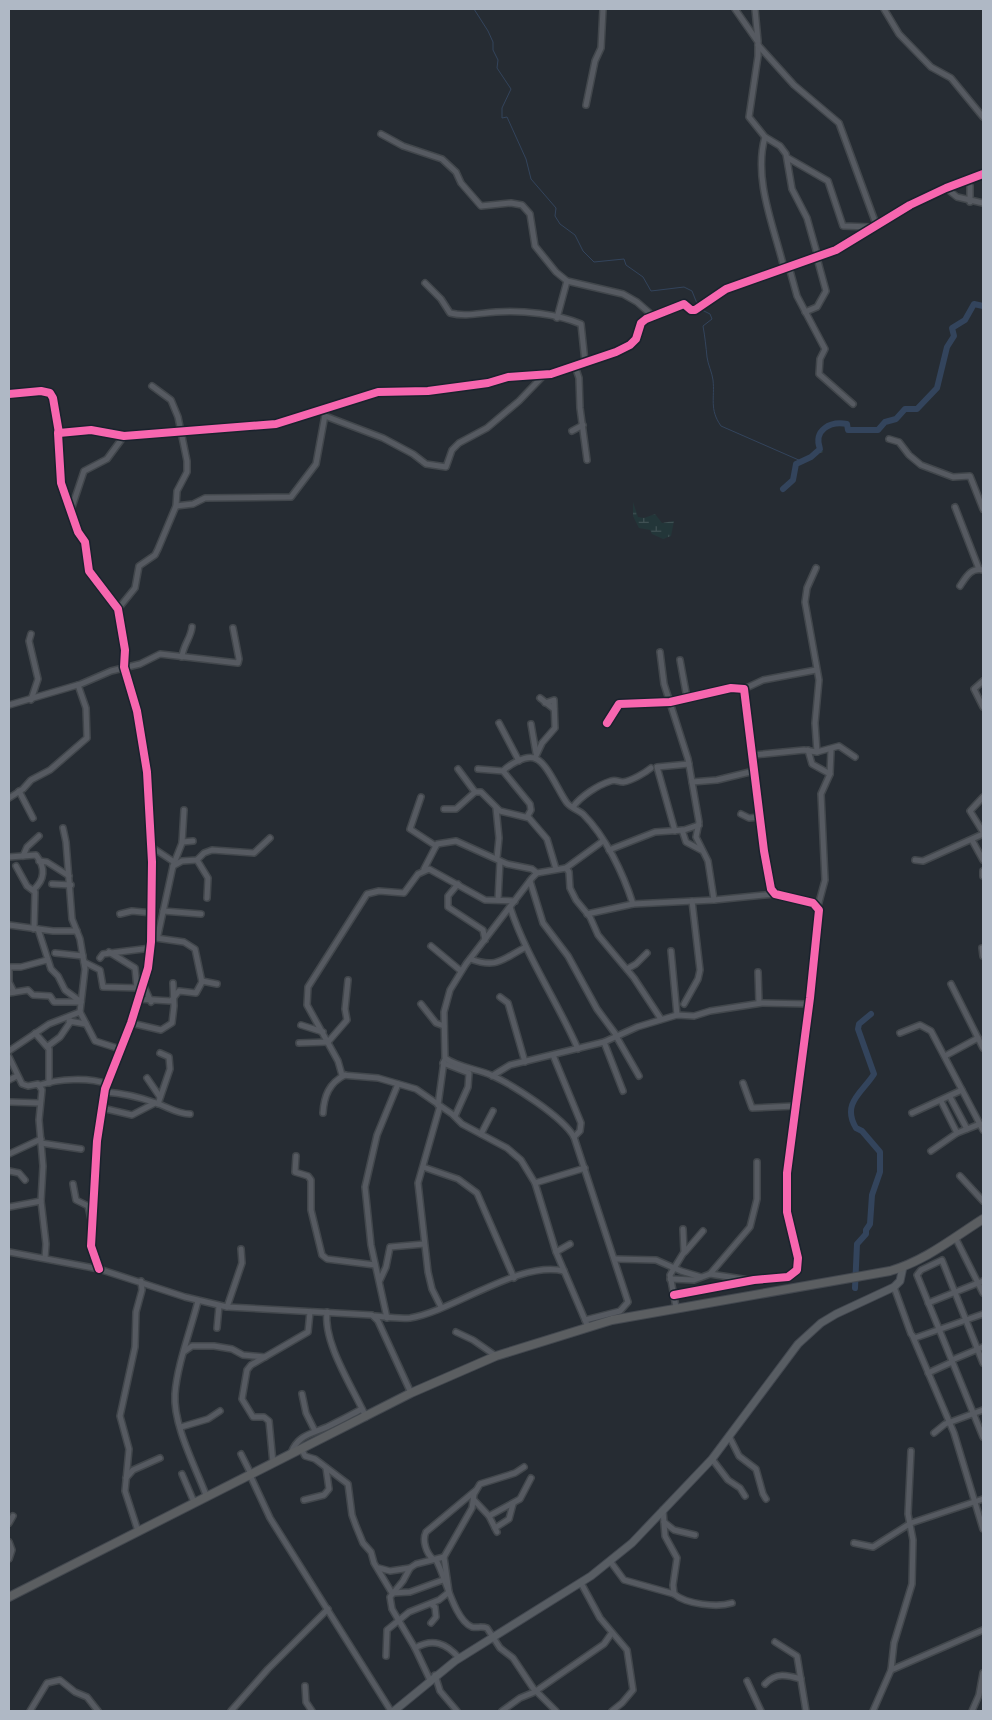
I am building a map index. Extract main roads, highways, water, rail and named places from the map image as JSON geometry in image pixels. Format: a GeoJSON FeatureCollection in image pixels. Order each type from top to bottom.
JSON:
{"type":"FeatureCollection","features":[{"type":"Feature","properties":{"kind":"highway"},"geometry":{"type":"LineString","coordinates":[[9,1597],[411,1393],[496,1356],[587,1323],[868,1276],[903,1267],[938,1250],[983,1219]]}},
{"type":"Feature","properties":{"kind":"main road"},"geometry":{"type":"LineString","coordinates":[[392,1711],[432,1677],[459,1658],[581,1583],[610,1561],[642,1533],[712,1459],[790,1354],[808,1334],[836,1314],[894,1287],[900,1280],[903,1267]]}},
{"type":"Feature","properties":{"kind":"waterway"},"geometry":{"type":"LineString","coordinates":[[474,9],[493,42],[493,50],[498,60],[497,68],[511,89],[502,108],[502,118],[507,117],[526,159],[531,179],[556,208],[555,216],[560,224],[575,235],[583,251],[594,262],[624,259],[626,265],[643,277],[651,291],[684,287],[692,291],[698,306]]}},
{"type":"Feature","properties":{"kind":"waterway"},"geometry":{"type":"LineString","coordinates":[[783,489],[793,480],[796,464],[811,457],[820,449],[818,442],[824,428],[841,423],[847,424],[848,430],[878,430],[885,422],[896,419],[905,409],[917,409],[937,388],[947,347],[954,336],[952,328],[965,320],[974,304],[983,306]]}},
{"type":"Feature","properties":{"kind":"waterway"},"geometry":{"type":"LineString","coordinates":[[700,309],[710,314],[712,319],[703,326],[713,380],[714,409],[717,420],[721,426],[801,461]]}},
{"type":"Feature","properties":{"kind":"waterway"},"geometry":{"type":"LineString","coordinates":[[855,1288],[857,1244],[866,1234],[870,1224],[872,1195],[880,1172],[880,1152],[862,1131],[856,1128],[851,1112],[855,1098],[874,1074],[858,1029],[859,1024],[871,1014]]}}]}
